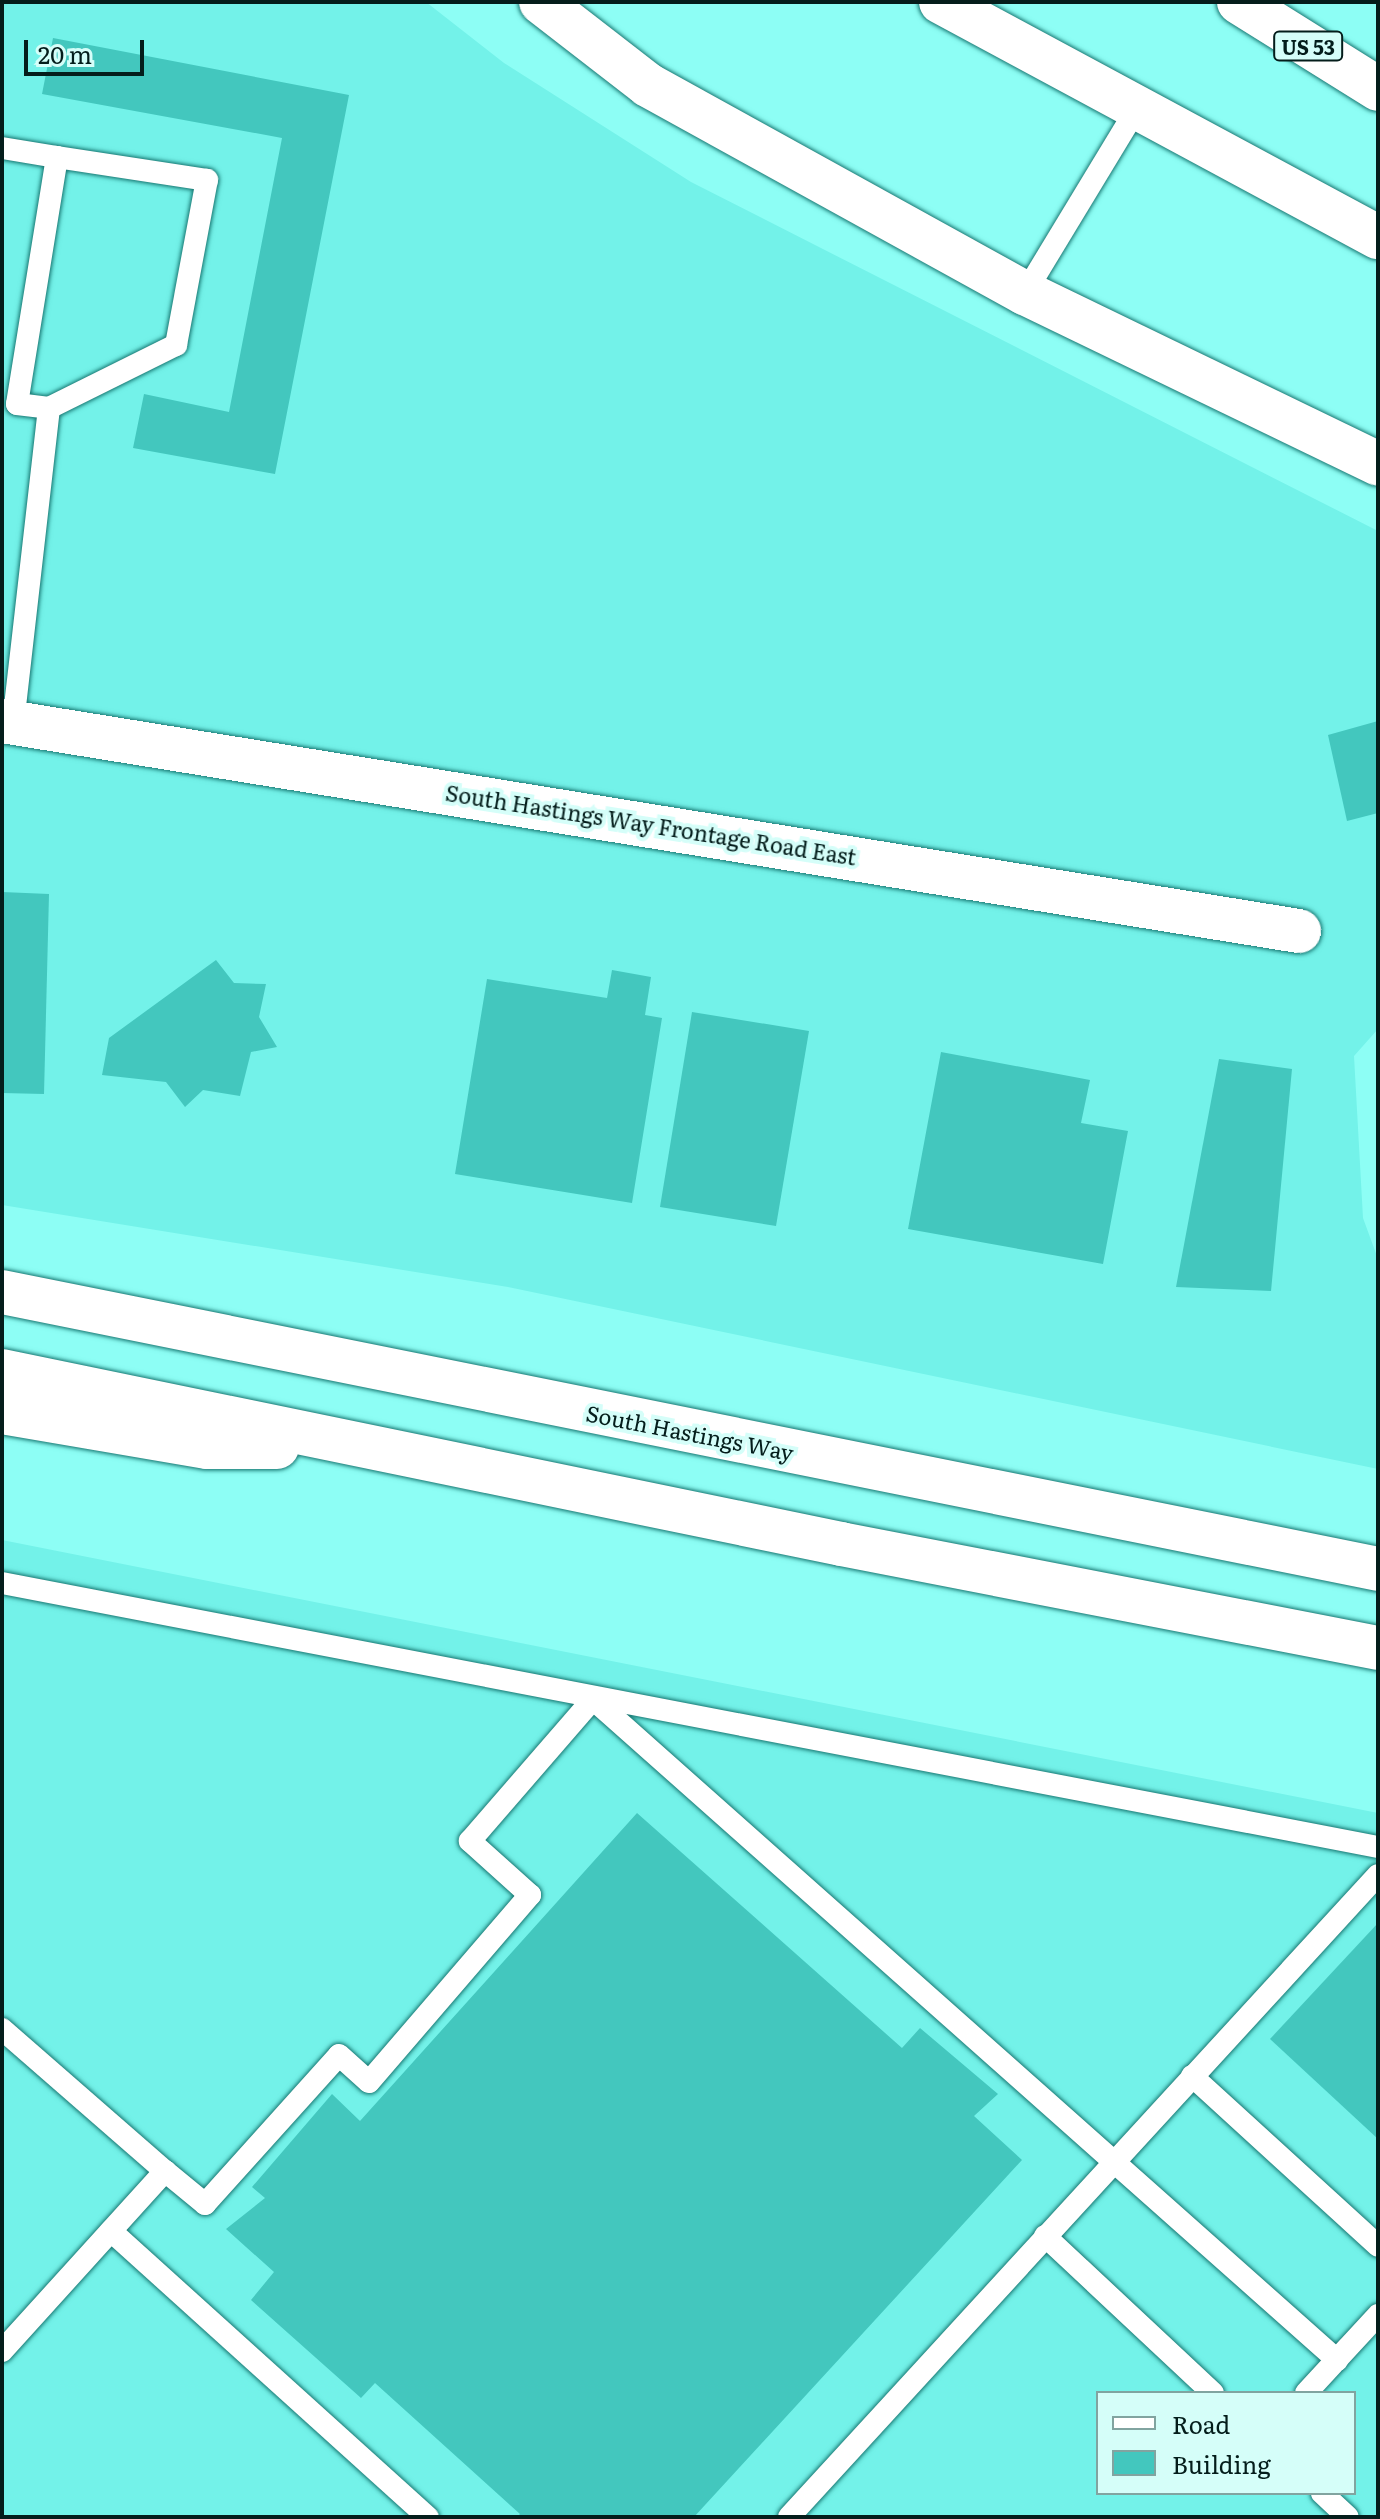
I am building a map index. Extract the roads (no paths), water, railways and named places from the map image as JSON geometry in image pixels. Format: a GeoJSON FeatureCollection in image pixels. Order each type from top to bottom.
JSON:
{"type":"FeatureCollection","features":[{"type":"Feature","properties":{"kind":"main road"},"geometry":{"type":"LineString","coordinates":[[541,2],[648,85],[1025,293],[1378,464]]}},
{"type":"Feature","properties":{"kind":"main road"},"geometry":{"type":"LineString","coordinates":[[941,2],[1378,237]]}},
{"type":"Feature","properties":{"kind":"main road","name":"US 53"},"geometry":{"type":"LineString","coordinates":[[1239,2],[1378,89]]}},
{"type":"Feature","properties":{"kind":"main road","name":"South Hastings Way Frontage Road East"},"geometry":{"type":"LineString","coordinates":[[8,721],[1299,931]]}},
{"type":"Feature","properties":{"kind":"main road","name":"South Hastings Way"},"geometry":{"type":"LineString","coordinates":[[2,1292],[1378,1569]]}},
{"type":"Feature","properties":{"kind":"main road"},"geometry":{"type":"LineString","coordinates":[[2,1371],[841,1544],[1378,1648]]}},
{"type":"Feature","properties":{"kind":"main road"},"geometry":{"type":"LineString","coordinates":[[2,1412],[207,1447],[370,1447]]}},
{"type":"Feature","properties":{"kind":"lane"},"geometry":{"type":"LineString","coordinates":[[1025,293],[1137,108]]}},
{"type":"Feature","properties":{"kind":"lane"},"geometry":{"type":"LineString","coordinates":[[2,148],[207,180],[176,345],[49,408],[17,404],[57,157]]}},
{"type":"Feature","properties":{"kind":"lane"},"geometry":{"type":"LineString","coordinates":[[8,721],[49,408]]}},
{"type":"Feature","properties":{"kind":"lane"},"geometry":{"type":"LineString","coordinates":[[2,1583],[593,1699],[1378,1847]]}},
{"type":"Feature","properties":{"kind":"lane"},"geometry":{"type":"LineString","coordinates":[[593,1699],[1337,2360]]}},
{"type":"Feature","properties":{"kind":"lane"},"geometry":{"type":"LineString","coordinates":[[2,2029],[205,2204],[339,2055],[369,2082],[530,1895],[470,1841],[593,1699]]}},
{"type":"Feature","properties":{"kind":"lane"},"geometry":{"type":"LineString","coordinates":[[789,2517],[1378,1875]]}},
{"type":"Feature","properties":{"kind":"lane"},"geometry":{"type":"LineString","coordinates":[[1192,2076],[1378,2246]]}},
{"type":"Feature","properties":{"kind":"lane"},"geometry":{"type":"LineString","coordinates":[[2,2351],[165,2171]]}},
{"type":"Feature","properties":{"kind":"lane"},"geometry":{"type":"LineString","coordinates":[[111,2231],[428,2517]]}},
{"type":"Feature","properties":{"kind":"lane"},"geometry":{"type":"LineString","coordinates":[[1045,2236],[1211,2391]]}},
{"type":"Feature","properties":{"kind":"lane"},"geometry":{"type":"LineString","coordinates":[[1308,2391],[1378,2315]]}},
{"type":"Feature","properties":{"kind":"lane"},"geometry":{"type":"LineString","coordinates":[[1324,2495],[1348,2517]]}}]}
